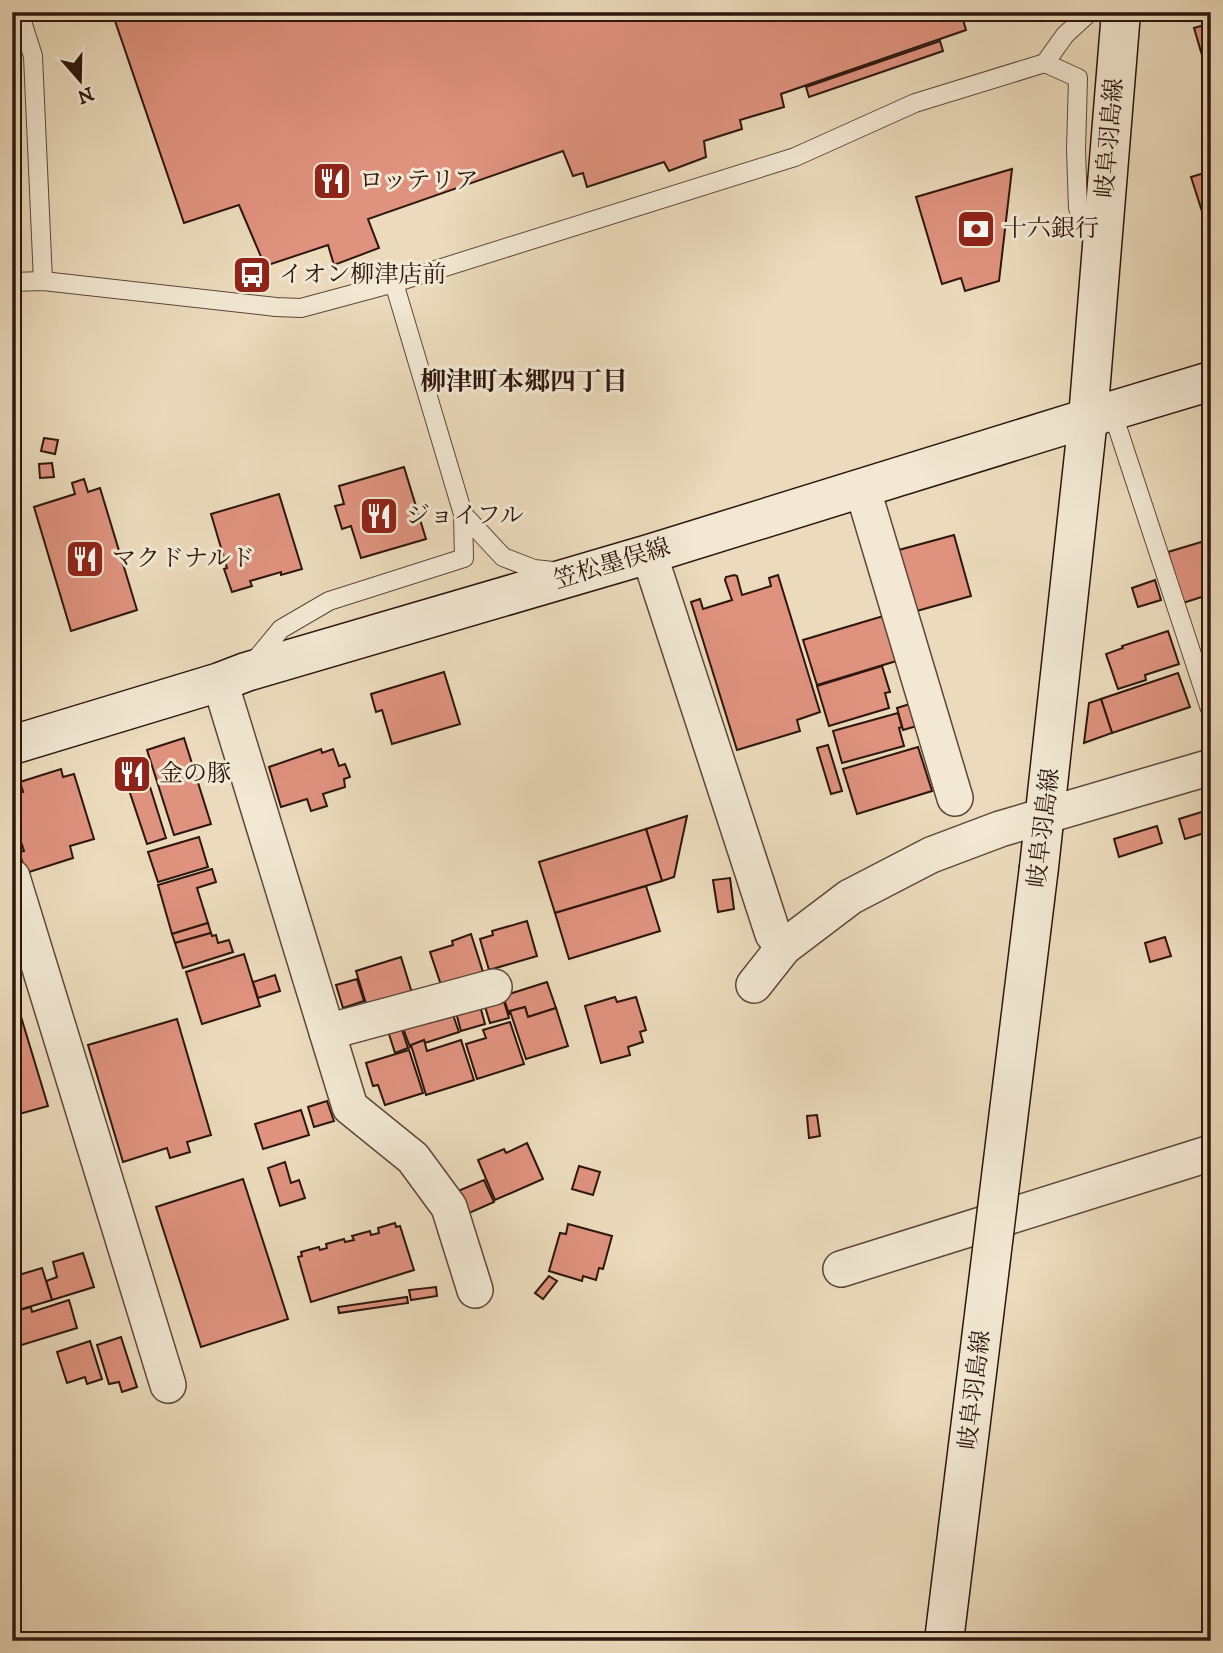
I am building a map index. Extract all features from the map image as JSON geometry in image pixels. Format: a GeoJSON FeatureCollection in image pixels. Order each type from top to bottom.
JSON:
{"type":"FeatureCollection","features":[{"type":"Feature","properties":{"kind":"main road","name":"岐阜羽島線"},"geometry":{"type":"LineString","coordinates":[[944,1641],[1045,817],[1100,414],[1101,246],[1121,12]]}},
{"type":"Feature","properties":{"kind":"main road","name":"笠松墨俣線"},"geometry":{"type":"LineString","coordinates":[[12,745],[1211,382]]}},
{"type":"Feature","properties":{"kind":"street"},"geometry":{"type":"LineString","coordinates":[[862,487],[955,798]]}},
{"type":"Feature","properties":{"kind":"street"},"geometry":{"type":"LineString","coordinates":[[649,554],[773,934],[784,947]]}},
{"type":"Feature","properties":{"kind":"street"},"geometry":{"type":"LineString","coordinates":[[233,677],[327,1032],[350,1107],[413,1158],[449,1207],[475,1290]]}},
{"type":"Feature","properties":{"kind":"street"},"geometry":{"type":"LineString","coordinates":[[754,985],[784,947],[850,897],[931,855],[1000,829],[1211,767]]}},
{"type":"Feature","properties":{"kind":"street"},"geometry":{"type":"LineString","coordinates":[[12,877],[168,1385]]}},
{"type":"Feature","properties":{"kind":"street"},"geometry":{"type":"LineString","coordinates":[[327,1032],[494,987]]}},
{"type":"Feature","properties":{"kind":"street"},"geometry":{"type":"LineString","coordinates":[[841,1269],[1211,1153]]}},
{"type":"Feature","properties":{"kind":"lane"},"geometry":{"type":"LineString","coordinates":[[19,12],[33,56],[43,281]]}},
{"type":"Feature","properties":{"kind":"lane"},"geometry":{"type":"LineString","coordinates":[[12,282],[43,281],[302,308],[394,283],[795,157],[915,103],[1045,63],[1065,35],[1090,12]]}},
{"type":"Feature","properties":{"kind":"lane"},"geometry":{"type":"LineString","coordinates":[[1045,63],[1078,78],[1078,208],[1101,246]]}},
{"type":"Feature","properties":{"kind":"lane"},"geometry":{"type":"LineString","coordinates":[[233,677],[281,629],[329,601],[464,558],[463,514],[394,283]]}},
{"type":"Feature","properties":{"kind":"lane"},"geometry":{"type":"LineString","coordinates":[[1100,414],[1210,709]]}},
{"type":"Feature","properties":{"kind":"lane"},"geometry":{"type":"LineString","coordinates":[[463,514],[503,557],[534,569],[582,574]]}},
{"type":"Feature","properties":{"kind":"building"},"geometry":{"type":"Polygon","coordinates":[[[112,12],[961,12],[966,30],[781,94],[784,107],[740,120],[742,129],[704,141],[706,157],[669,171],[664,162],[587,187],[583,173],[573,176],[563,151],[368,219],[379,248],[334,265],[328,245],[265,266],[239,205],[184,223],[112,12]]]}},
{"type":"Feature","properties":{"kind":"building"},"geometry":{"type":"Polygon","coordinates":[[[1211,23],[1211,60],[1204,62],[1194,28],[1211,23]]]}},
{"type":"Feature","properties":{"kind":"building"},"geometry":{"type":"Polygon","coordinates":[[[940,41],[943,51],[809,97],[806,87],[940,41]]]}},
{"type":"Feature","properties":{"kind":"building"},"geometry":{"type":"Polygon","coordinates":[[[1012,169],[999,281],[965,291],[961,278],[942,284],[916,197],[1012,169]]]}},
{"type":"Feature","properties":{"kind":"building"},"geometry":{"type":"Polygon","coordinates":[[[1211,171],[1211,226],[1207,227],[1191,177],[1211,171]]]}},
{"type":"Feature","properties":{"kind":"building"},"geometry":{"type":"Polygon","coordinates":[[[44,438],[58,440],[55,454],[41,451],[44,438]]]}},
{"type":"Feature","properties":{"kind":"building"},"geometry":{"type":"Polygon","coordinates":[[[52,463],[54,477],[40,478],[39,464],[52,463]]]}},
{"type":"Feature","properties":{"kind":"building","name":"ジョイフル"},"geometry":{"type":"Polygon","coordinates":[[[404,467],[426,539],[361,558],[351,526],[342,529],[335,506],[344,504],[339,486],[404,467]]]}},
{"type":"Feature","properties":{"kind":"building","name":"マクドナルド"},"geometry":{"type":"Polygon","coordinates":[[[84,479],[88,492],[100,488],[137,610],[71,631],[34,507],[75,494],[72,483],[84,479]]]}},
{"type":"Feature","properties":{"kind":"building"},"geometry":{"type":"Polygon","coordinates":[[[279,494],[302,569],[250,581],[252,586],[232,592],[211,514],[279,494]]]}},
{"type":"Feature","properties":{"kind":"building"},"geometry":{"type":"Polygon","coordinates":[[[954,535],[971,596],[913,612],[895,551],[954,535]]]}},
{"type":"Feature","properties":{"kind":"building"},"geometry":{"type":"Polygon","coordinates":[[[1211,539],[1211,594],[1183,603],[1168,552],[1211,539]]]}},
{"type":"Feature","properties":{"kind":"building"},"geometry":{"type":"Polygon","coordinates":[[[778,575],[820,712],[797,720],[800,731],[737,750],[691,602],[700,599],[703,609],[732,600],[725,580],[726,577],[737,576],[742,595],[771,586],[769,578],[778,575]]]}},
{"type":"Feature","properties":{"kind":"building"},"geometry":{"type":"Polygon","coordinates":[[[1155,580],[1161,600],[1138,607],[1132,588],[1155,580]]]}},
{"type":"Feature","properties":{"kind":"building"},"geometry":{"type":"Polygon","coordinates":[[[890,614],[903,659],[817,685],[803,640],[890,614]]]}},
{"type":"Feature","properties":{"kind":"building"},"geometry":{"type":"Polygon","coordinates":[[[1168,631],[1179,664],[1145,675],[1146,680],[1118,689],[1106,654],[1168,631]]]}},
{"type":"Feature","properties":{"kind":"building"},"geometry":{"type":"Polygon","coordinates":[[[882,666],[890,692],[885,693],[889,708],[829,726],[817,686],[882,666]]]}},
{"type":"Feature","properties":{"kind":"building"},"geometry":{"type":"Polygon","coordinates":[[[444,672],[460,724],[392,744],[382,710],[376,712],[371,694],[444,672]]]}},
{"type":"Feature","properties":{"kind":"building"},"geometry":{"type":"Polygon","coordinates":[[[1178,673],[1190,707],[1112,733],[1101,699],[1178,673]]]}},
{"type":"Feature","properties":{"kind":"building"},"geometry":{"type":"Polygon","coordinates":[[[1101,699],[1112,733],[1084,743],[1089,703],[1101,699]]]}},
{"type":"Feature","properties":{"kind":"building"},"geometry":{"type":"Polygon","coordinates":[[[913,703],[920,725],[903,730],[897,708],[913,703]]]}},
{"type":"Feature","properties":{"kind":"building"},"geometry":{"type":"Polygon","coordinates":[[[898,713],[904,746],[842,763],[833,731],[898,713]]]}},
{"type":"Feature","properties":{"kind":"building"},"geometry":{"type":"Polygon","coordinates":[[[184,738],[211,824],[174,835],[147,750],[184,738]]]}},
{"type":"Feature","properties":{"kind":"building"},"geometry":{"type":"Polygon","coordinates":[[[828,745],[842,791],[831,794],[817,748],[828,745]]]}},
{"type":"Feature","properties":{"kind":"building"},"geometry":{"type":"Polygon","coordinates":[[[918,747],[932,791],[857,814],[843,769],[918,747]]]}},
{"type":"Feature","properties":{"kind":"building"},"geometry":{"type":"Polygon","coordinates":[[[321,749],[322,753],[333,749],[339,766],[345,764],[350,777],[344,779],[345,787],[323,794],[327,806],[311,811],[307,799],[281,807],[269,767],[321,749]]]}},
{"type":"Feature","properties":{"kind":"building"},"geometry":{"type":"Polygon","coordinates":[[[61,769],[63,777],[74,774],[94,839],[70,846],[73,858],[26,873],[19,852],[24,851],[12,815],[12,796],[23,792],[20,782],[61,769]]]}},
{"type":"Feature","properties":{"kind":"building"},"geometry":{"type":"Polygon","coordinates":[[[139,783],[141,789],[150,787],[166,838],[147,844],[128,787],[139,783]]]}},
{"type":"Feature","properties":{"kind":"building"},"geometry":{"type":"Polygon","coordinates":[[[1211,809],[1211,831],[1185,839],[1179,819],[1211,809]]]}},
{"type":"Feature","properties":{"kind":"building"},"geometry":{"type":"Polygon","coordinates":[[[687,816],[674,877],[662,881],[646,829],[687,816]]]}},
{"type":"Feature","properties":{"kind":"building"},"geometry":{"type":"Polygon","coordinates":[[[1157,826],[1162,843],[1119,857],[1114,839],[1157,826]]]}},
{"type":"Feature","properties":{"kind":"building"},"geometry":{"type":"Polygon","coordinates":[[[646,829],[662,881],[555,913],[539,862],[646,829]]]}},
{"type":"Feature","properties":{"kind":"building"},"geometry":{"type":"Polygon","coordinates":[[[199,837],[208,867],[158,882],[148,852],[199,837]]]}},
{"type":"Feature","properties":{"kind":"building"},"geometry":{"type":"Polygon","coordinates":[[[212,869],[216,882],[197,888],[208,923],[172,934],[158,885],[212,869]]]}},
{"type":"Feature","properties":{"kind":"building"},"geometry":{"type":"Polygon","coordinates":[[[730,878],[734,909],[718,912],[713,880],[730,878]]]}},
{"type":"Feature","properties":{"kind":"building"},"geometry":{"type":"Polygon","coordinates":[[[646,886],[660,931],[569,959],[555,913],[646,886]]]}},
{"type":"Feature","properties":{"kind":"building"},"geometry":{"type":"Polygon","coordinates":[[[527,921],[537,956],[489,970],[480,939],[493,935],[492,931],[527,921]]]}},
{"type":"Feature","properties":{"kind":"building"},"geometry":{"type":"Polygon","coordinates":[[[208,923],[211,933],[175,943],[172,934],[208,923]]]}},
{"type":"Feature","properties":{"kind":"building"},"geometry":{"type":"Polygon","coordinates":[[[211,933],[212,936],[216,935],[218,943],[229,940],[233,952],[183,968],[175,943],[211,933]]]}},
{"type":"Feature","properties":{"kind":"building"},"geometry":{"type":"Polygon","coordinates":[[[471,934],[483,972],[441,985],[430,952],[453,945],[452,941],[471,934]]]}},
{"type":"Feature","properties":{"kind":"building"},"geometry":{"type":"Polygon","coordinates":[[[1165,937],[1171,956],[1150,962],[1145,943],[1165,937]]]}},
{"type":"Feature","properties":{"kind":"building"},"geometry":{"type":"Polygon","coordinates":[[[244,954],[260,1006],[202,1024],[186,972],[244,954]]]}},
{"type":"Feature","properties":{"kind":"building"},"geometry":{"type":"Polygon","coordinates":[[[401,957],[412,993],[367,1007],[356,971],[401,957]]]}},
{"type":"Feature","properties":{"kind":"building"},"geometry":{"type":"Polygon","coordinates":[[[275,975],[280,991],[258,998],[253,982],[275,975]]]}},
{"type":"Feature","properties":{"kind":"building"},"geometry":{"type":"Polygon","coordinates":[[[357,979],[364,1001],[343,1008],[336,985],[357,979]]]}},
{"type":"Feature","properties":{"kind":"building"},"geometry":{"type":"Polygon","coordinates":[[[547,982],[556,1008],[528,1017],[525,1007],[510,1011],[509,1014],[503,996],[547,982]]]}},
{"type":"Feature","properties":{"kind":"building"},"geometry":{"type":"Polygon","coordinates":[[[12,987],[48,1106],[12,1116],[12,987]]]}},
{"type":"Feature","properties":{"kind":"building"},"geometry":{"type":"Polygon","coordinates":[[[502,995],[509,1018],[490,1023],[483,1000],[502,995]]]}},
{"type":"Feature","properties":{"kind":"building"},"geometry":{"type":"Polygon","coordinates":[[[615,997],[617,1002],[636,997],[646,1030],[640,1032],[643,1042],[628,1047],[630,1055],[601,1063],[585,1006],[615,997]]]}},
{"type":"Feature","properties":{"kind":"building"},"geometry":{"type":"Polygon","coordinates":[[[479,1002],[485,1024],[461,1031],[455,1009],[479,1002]]]}},
{"type":"Feature","properties":{"kind":"building"},"geometry":{"type":"Polygon","coordinates":[[[525,1007],[528,1017],[556,1008],[568,1046],[526,1059],[510,1011],[525,1007]]]}},
{"type":"Feature","properties":{"kind":"building"},"geometry":{"type":"Polygon","coordinates":[[[452,1012],[459,1032],[425,1043],[424,1040],[410,1047],[403,1028],[452,1012]]]}},
{"type":"Feature","properties":{"kind":"building"},"geometry":{"type":"Polygon","coordinates":[[[177,1019],[211,1135],[187,1142],[190,1152],[170,1158],[167,1148],[123,1162],[88,1045],[177,1019]]]}},
{"type":"Feature","properties":{"kind":"building"},"geometry":{"type":"Polygon","coordinates":[[[510,1022],[524,1064],[477,1079],[466,1044],[486,1038],[483,1030],[510,1022]]]}},
{"type":"Feature","properties":{"kind":"building"},"geometry":{"type":"Polygon","coordinates":[[[401,1027],[408,1048],[395,1053],[388,1031],[401,1027]]]}},
{"type":"Feature","properties":{"kind":"building"},"geometry":{"type":"Polygon","coordinates":[[[424,1040],[427,1051],[461,1040],[474,1080],[426,1095],[411,1045],[424,1040]]]}},
{"type":"Feature","properties":{"kind":"building"},"geometry":{"type":"Polygon","coordinates":[[[409,1050],[423,1093],[385,1105],[378,1085],[373,1086],[366,1063],[409,1050]]]}},
{"type":"Feature","properties":{"kind":"building"},"geometry":{"type":"Polygon","coordinates":[[[327,1101],[334,1121],[314,1127],[308,1107],[327,1101]]]}},
{"type":"Feature","properties":{"kind":"building"},"geometry":{"type":"Polygon","coordinates":[[[301,1110],[309,1135],[263,1149],[255,1124],[301,1110]]]}},
{"type":"Feature","properties":{"kind":"building"},"geometry":{"type":"Polygon","coordinates":[[[817,1115],[820,1136],[809,1138],[807,1116],[817,1115]]]}},
{"type":"Feature","properties":{"kind":"building"},"geometry":{"type":"Polygon","coordinates":[[[527,1143],[543,1179],[495,1200],[478,1160],[504,1149],[506,1153],[527,1143]]]}},
{"type":"Feature","properties":{"kind":"building"},"geometry":{"type":"Polygon","coordinates":[[[285,1162],[291,1183],[299,1180],[305,1198],[280,1206],[268,1168],[285,1162]]]}},
{"type":"Feature","properties":{"kind":"building"},"geometry":{"type":"Polygon","coordinates":[[[579,1166],[600,1172],[593,1195],[572,1189],[579,1166]]]}},
{"type":"Feature","properties":{"kind":"building"},"geometry":{"type":"Polygon","coordinates":[[[243,1179],[288,1319],[201,1347],[156,1207],[243,1179]]]}},
{"type":"Feature","properties":{"kind":"building"},"geometry":{"type":"Polygon","coordinates":[[[484,1180],[494,1202],[467,1214],[458,1191],[484,1180]]]}},
{"type":"Feature","properties":{"kind":"building"},"geometry":{"type":"Polygon","coordinates":[[[395,1223],[396,1227],[400,1226],[414,1270],[311,1302],[298,1257],[302,1256],[301,1252],[319,1247],[320,1250],[327,1248],[326,1244],[344,1239],[345,1242],[354,1240],[352,1236],[370,1231],[371,1235],[379,1233],[378,1228],[395,1223]]]}},
{"type":"Feature","properties":{"kind":"building"},"geometry":{"type":"Polygon","coordinates":[[[568,1224],[612,1236],[603,1269],[599,1268],[596,1280],[583,1276],[582,1281],[549,1271],[560,1233],[566,1234],[568,1224]]]}},
{"type":"Feature","properties":{"kind":"building"},"geometry":{"type":"Polygon","coordinates":[[[83,1253],[94,1287],[52,1300],[46,1281],[57,1277],[53,1262],[83,1253]]]}},
{"type":"Feature","properties":{"kind":"building"},"geometry":{"type":"Polygon","coordinates":[[[42,1268],[52,1300],[12,1312],[12,1277],[42,1268]]]}},
{"type":"Feature","properties":{"kind":"building"},"geometry":{"type":"Polygon","coordinates":[[[549,1276],[557,1281],[543,1299],[535,1293],[549,1276]]]}},
{"type":"Feature","properties":{"kind":"building"},"geometry":{"type":"Polygon","coordinates":[[[436,1287],[437,1296],[411,1300],[409,1290],[436,1287]]]}},
{"type":"Feature","properties":{"kind":"building"},"geometry":{"type":"Polygon","coordinates":[[[407,1297],[408,1303],[339,1313],[338,1307],[407,1297]]]}},
{"type":"Feature","properties":{"kind":"building"},"geometry":{"type":"Polygon","coordinates":[[[69,1300],[77,1328],[12,1348],[12,1312],[31,1307],[32,1312],[69,1300]]]}},
{"type":"Feature","properties":{"kind":"building"},"geometry":{"type":"Polygon","coordinates":[[[121,1337],[137,1387],[122,1392],[119,1382],[109,1384],[97,1345],[121,1337]]]}},
{"type":"Feature","properties":{"kind":"building"},"geometry":{"type":"Polygon","coordinates":[[[90,1341],[102,1379],[87,1384],[85,1377],[67,1383],[57,1352],[90,1341]]]}},
{"type":"Feature","properties":{"kind":"place","name":"ロッテリア"},"geometry":{"type":"Point","coordinates":[332,181]}},
{"type":"Feature","properties":{"kind":"place","name":"十六銀行"},"geometry":{"type":"Point","coordinates":[976,229]}},
{"type":"Feature","properties":{"kind":"place","name":"イオン柳津店前"},"geometry":{"type":"Point","coordinates":[252,275]}},
{"type":"Feature","properties":{"kind":"place","name":"ジョイフル"},"geometry":{"type":"Point","coordinates":[379,516]}},
{"type":"Feature","properties":{"kind":"place","name":"マクドナルド"},"geometry":{"type":"Point","coordinates":[85,559]}},
{"type":"Feature","properties":{"kind":"place","name":"金の豚"},"geometry":{"type":"Point","coordinates":[132,774]}},
{"type":"Feature","properties":{"kind":"district","name":"柳津町本郷四丁目"},"geometry":{"type":"Point","coordinates":[524,382]}}]}
